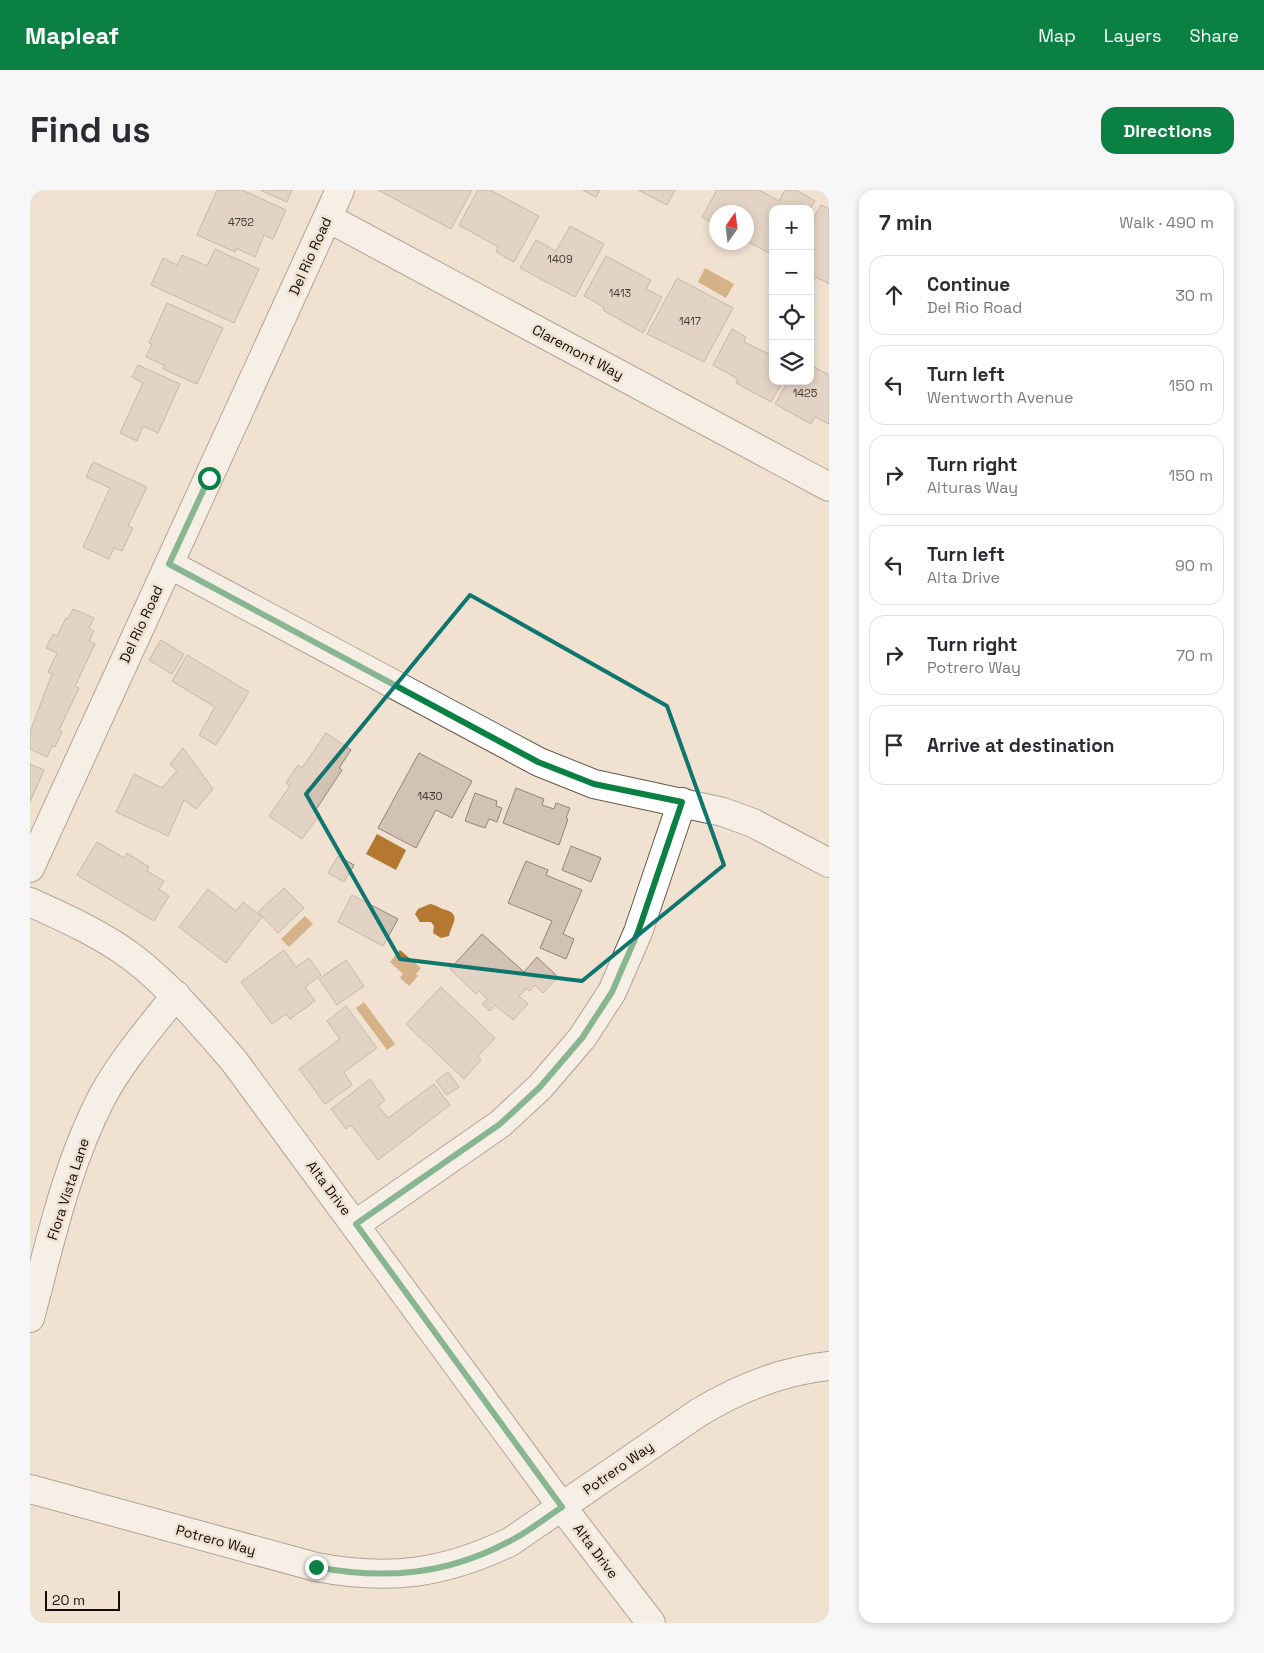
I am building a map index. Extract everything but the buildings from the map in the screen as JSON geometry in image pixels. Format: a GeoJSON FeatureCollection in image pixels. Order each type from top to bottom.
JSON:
{"type":"FeatureCollection","features":[{"type":"Feature","properties":{"kind":"street","name":"Del Rio Road"},"geometry":{"type":"LineString","coordinates":[[30,868],[340,190]]}},
{"type":"Feature","properties":{"kind":"street","name":"Claremont Way"},"geometry":{"type":"LineString","coordinates":[[328,218],[829,487]]}},
{"type":"Feature","properties":{"kind":"street"},"geometry":{"type":"LineString","coordinates":[[169,564],[538,762],[594,784],[723,812],[753,823],[829,863]]}},
{"type":"Feature","properties":{"kind":"street"},"geometry":{"type":"LineString","coordinates":[[356,1224],[500,1124],[540,1087],[582,1038],[612,992],[638,932],[682,802]]}},
{"type":"Feature","properties":{"kind":"street","name":"Alta Drive"},"geometry":{"type":"LineString","coordinates":[[30,902],[105,939],[131,957],[176,995],[234,1061],[356,1224],[562,1507],[651,1623]]}},
{"type":"Feature","properties":{"kind":"street","name":"Flora Vista Lane"},"geometry":{"type":"LineString","coordinates":[[30,1318],[66,1185],[89,1124],[119,1070],[176,995]]}},
{"type":"Feature","properties":{"kind":"street","name":"Potrero Way"},"geometry":{"type":"LineString","coordinates":[[30,1489],[316,1567],[350,1574],[412,1574],[444,1568],[477,1558],[510,1542],[698,1413],[728,1395],[770,1378],[809,1368],[829,1366]]}},
{"type":"Feature","properties":{"kind":"highlighted area"},"geometry":{"type":"Polygon","coordinates":[[[470,595],[667,706],[724,865],[582,981],[400,959],[306,794],[470,595]]]}},
{"type":"Feature","properties":{"kind":"shaded area"},"geometry":{"type":"Polygon","coordinates":[[[705,268],[734,284],[726,298],[698,282],[705,268]]]}},
{"type":"Feature","properties":{"kind":"shaded area"},"geometry":{"type":"Polygon","coordinates":[[[377,834],[406,850],[396,870],[366,854],[377,834]]]}},
{"type":"Feature","properties":{"kind":"shaded area"},"geometry":{"type":"Polygon","coordinates":[[[430,904],[454,915],[455,918],[449,936],[441,938],[433,933],[434,926],[431,922],[420,922],[415,914],[418,909],[430,904]]]}},
{"type":"Feature","properties":{"kind":"shaded area"},"geometry":{"type":"Polygon","coordinates":[[[305,916],[313,924],[289,947],[281,939],[305,916]]]}},
{"type":"Feature","properties":{"kind":"shaded area"},"geometry":{"type":"Polygon","coordinates":[[[400,950],[421,968],[416,974],[418,976],[409,986],[400,978],[403,974],[390,962],[400,950]]]}},
{"type":"Feature","properties":{"kind":"shaded area"},"geometry":{"type":"Polygon","coordinates":[[[364,1002],[395,1044],[387,1050],[356,1008],[364,1002]]]}},
{"type":"Feature","properties":{"kind":"route"},"geometry":{"type":"LineString","coordinates":[[209,478],[169,564],[538,762],[594,784],[682,802],[638,932],[612,992],[582,1038],[540,1087],[500,1124],[356,1224],[562,1507],[510,1542],[477,1558],[444,1568],[412,1574],[380,1575],[350,1574],[316,1567]]}}]}
